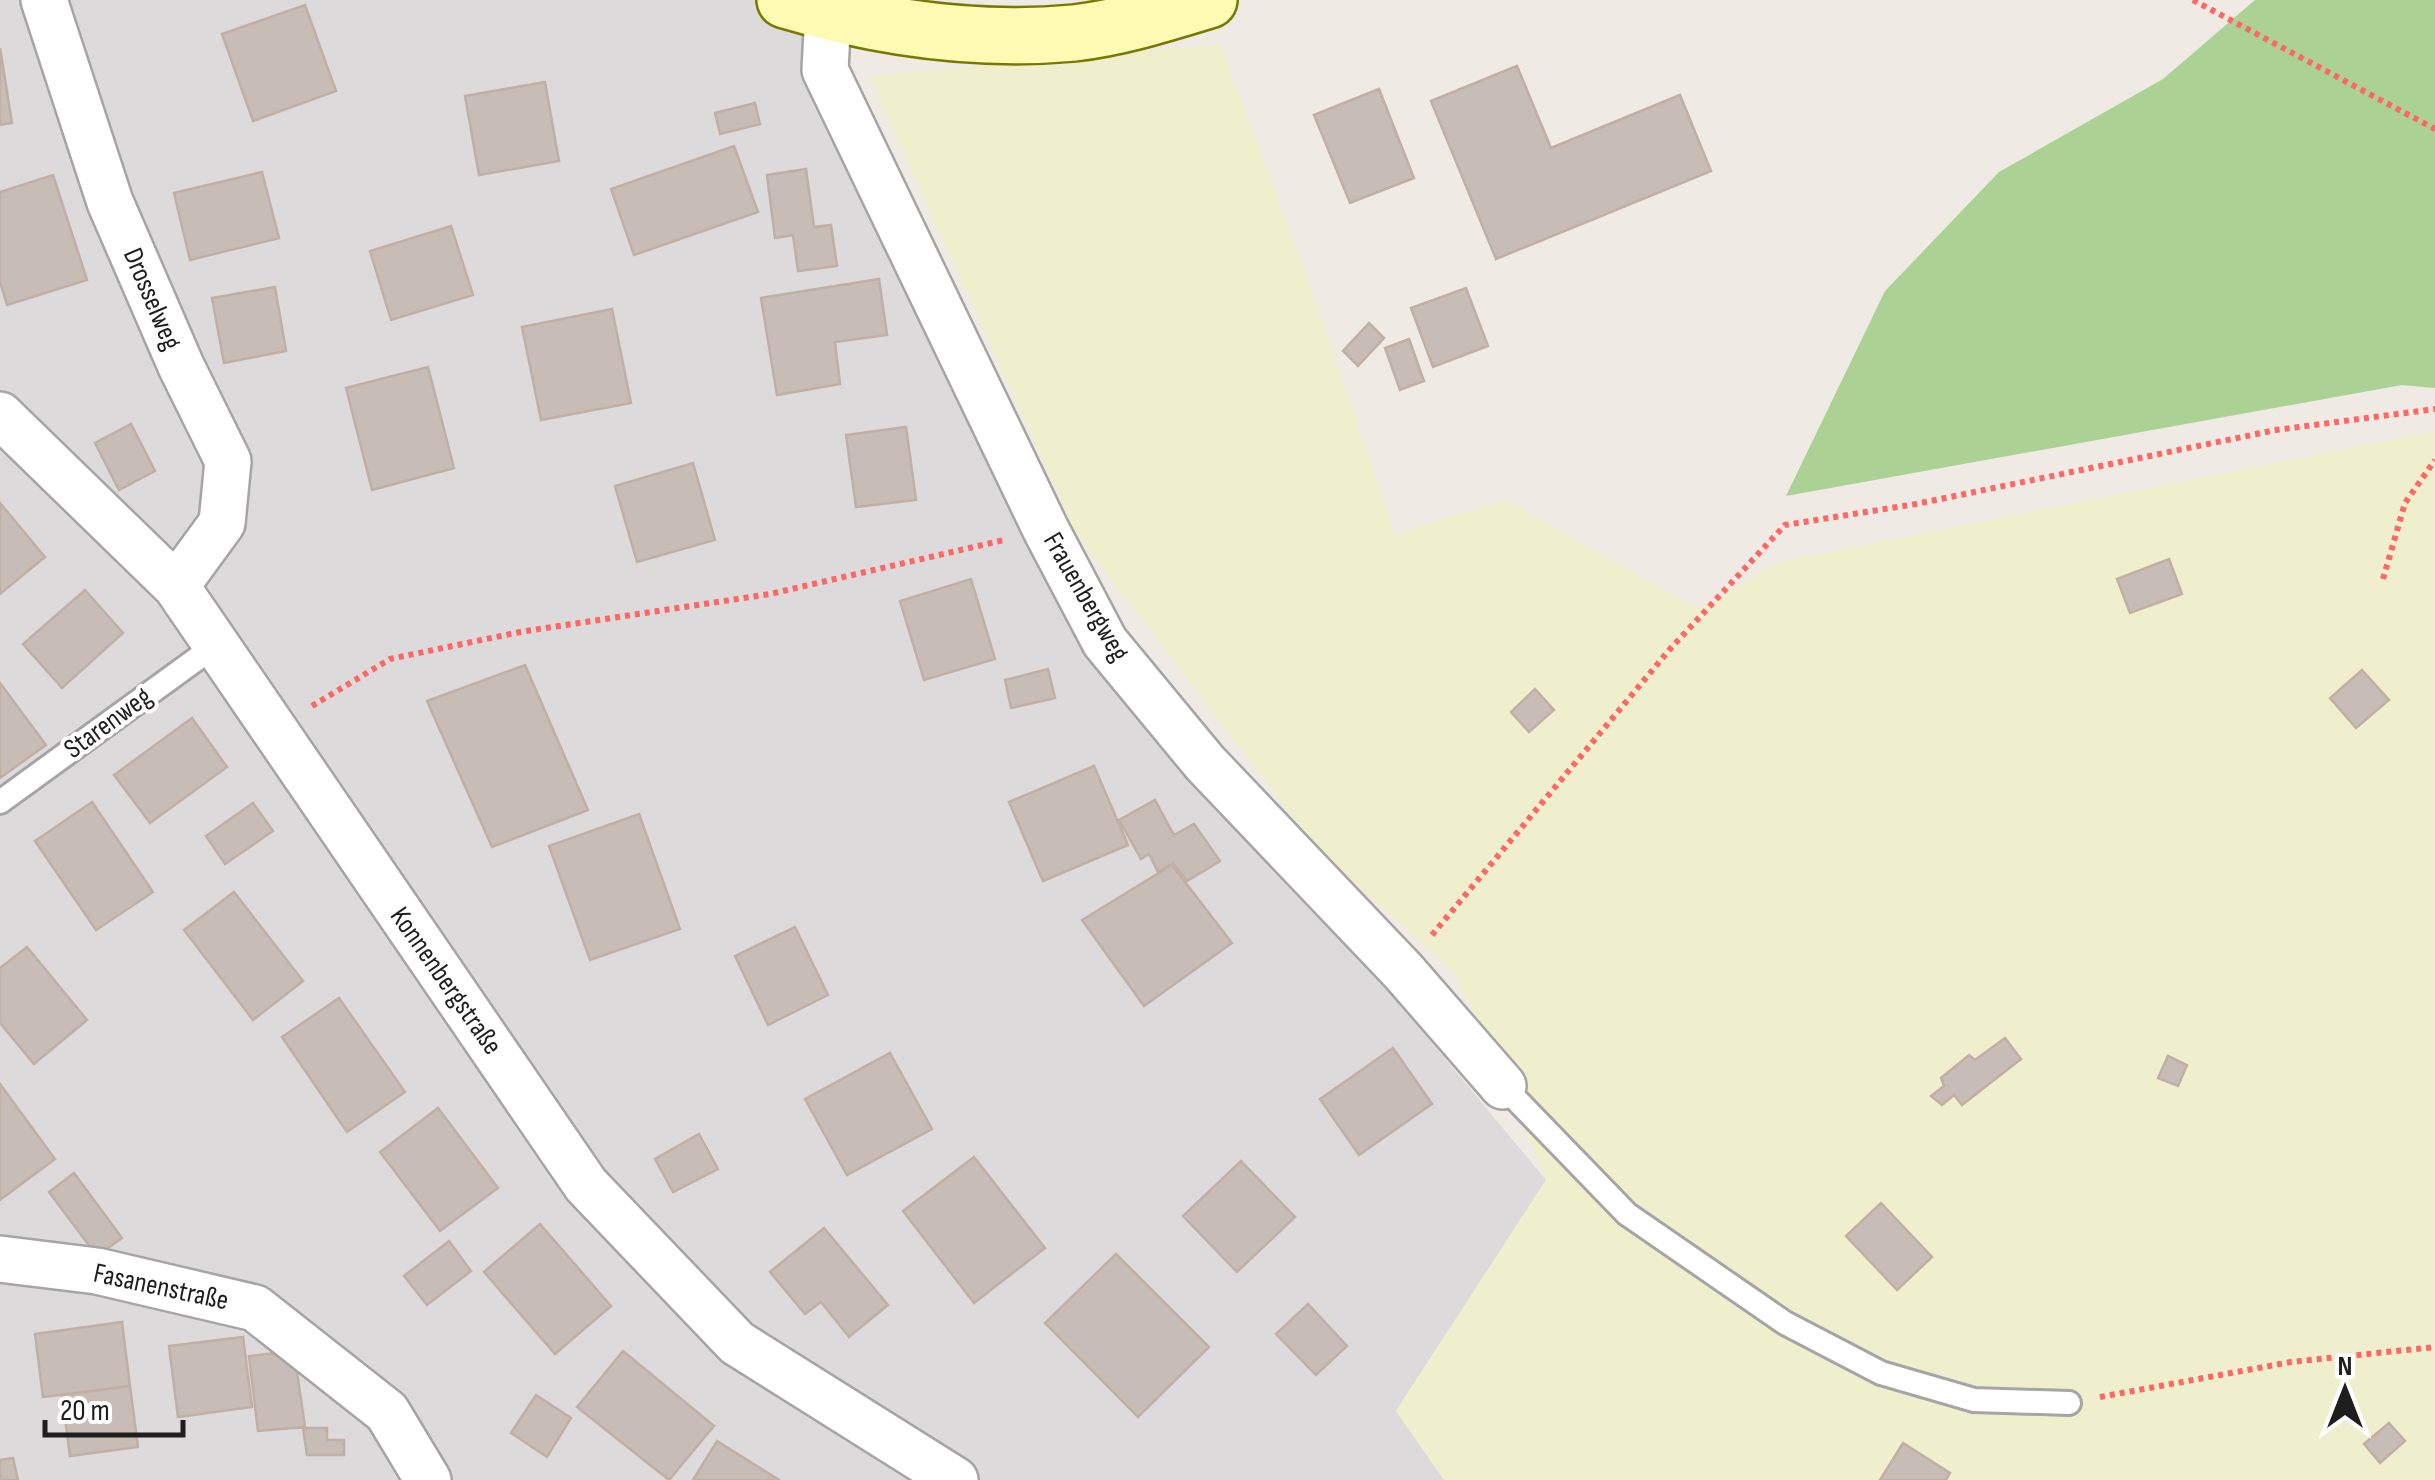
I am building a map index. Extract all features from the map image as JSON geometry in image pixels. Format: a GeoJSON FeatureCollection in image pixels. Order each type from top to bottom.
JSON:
{"type":"FeatureCollection","features":[{"type":"Feature","properties":{"kind":"main road"},"geometry":{"type":"LineString","coordinates":[[806,6],[914,30],[1003,36],[1078,33],[1209,0]]}},
{"type":"Feature","properties":{"kind":"street","name":"Drosselweg"},"geometry":{"type":"LineString","coordinates":[[44,0],[110,202],[181,366],[228,461],[222,523],[176,586]]}},
{"type":"Feature","properties":{"kind":"street","name":"Frauenbergweg"},"geometry":{"type":"LineString","coordinates":[[806,6],[824,70],[1046,530],[1105,642],[1205,763],[1403,971],[1504,1086]]}},
{"type":"Feature","properties":{"kind":"street","name":"Konnenbergstraße"},"geometry":{"type":"LineString","coordinates":[[0,415],[176,586],[586,1185],[737,1343],[956,1480]]}},
{"type":"Feature","properties":{"kind":"street","name":"Fasanenstraße"},"geometry":{"type":"LineString","coordinates":[[0,1259],[97,1272],[255,1308],[387,1412],[428,1480]]}},
{"type":"Feature","properties":{"kind":"lane","name":"Starenweg"},"geometry":{"type":"LineString","coordinates":[[0,802],[216,645]]}},
{"type":"Feature","properties":{"kind":"lane"},"geometry":{"type":"LineString","coordinates":[[1504,1086],[1627,1214],[1785,1323],[1882,1373],[1974,1400],[2069,1403]]}},
{"type":"Feature","properties":{"kind":"path"},"geometry":{"type":"LineString","coordinates":[[2192,0],[2435,129]]}},
{"type":"Feature","properties":{"kind":"path"},"geometry":{"type":"LineString","coordinates":[[1403,971],[1670,648],[1784,525],[1916,504],[2276,430],[2435,409]]}},
{"type":"Feature","properties":{"kind":"path"},"geometry":{"type":"LineString","coordinates":[[2383,579],[2404,504],[2435,460]]}},
{"type":"Feature","properties":{"kind":"path"},"geometry":{"type":"LineString","coordinates":[[272,730],[390,659],[520,632],[770,594],[1046,530]]}},
{"type":"Feature","properties":{"kind":"path"},"geometry":{"type":"LineString","coordinates":[[2069,1403],[2291,1362],[2435,1347]]}},
{"type":"Feature","properties":{"kind":"shaded area"},"geometry":{"type":"Polygon","coordinates":[[[0,0],[800,0],[1055,589],[1546,1180],[1396,1411],[1444,1480],[0,1480],[0,0]]]}},
{"type":"Feature","properties":{"kind":"green space"},"geometry":{"type":"Polygon","coordinates":[[[2255,0],[2435,0],[2435,388],[2402,385],[1786,496],[1885,291],[1999,172],[2163,79],[2255,0]]]}},
{"type":"Feature","properties":{"kind":"green space"},"geometry":{"type":"Polygon","coordinates":[[[1220,44],[1306,275],[1395,534],[1505,500],[1698,609],[1780,562],[2435,431],[2435,1480],[1444,1480],[1396,1411],[1546,1180],[1456,974],[1318,850],[1075,532],[869,76],[1220,44]]]}},
{"type":"Feature","properties":{"kind":"building"},"geometry":{"type":"Polygon","coordinates":[[[305,5],[336,91],[253,121],[222,34],[305,5]]]}},
{"type":"Feature","properties":{"kind":"building"},"geometry":{"type":"Polygon","coordinates":[[[0,48],[12,123],[0,125],[0,48]]]}},
{"type":"Feature","properties":{"kind":"building"},"geometry":{"type":"Polygon","coordinates":[[[1517,66],[1551,148],[1680,95],[1711,171],[1496,259],[1431,101],[1517,66]]]}},
{"type":"Feature","properties":{"kind":"building"},"geometry":{"type":"Polygon","coordinates":[[[545,82],[559,161],[479,175],[465,96],[545,82]]]}},
{"type":"Feature","properties":{"kind":"building"},"geometry":{"type":"Polygon","coordinates":[[[1379,89],[1414,178],[1350,203],[1314,115],[1379,89]]]}},
{"type":"Feature","properties":{"kind":"building"},"geometry":{"type":"Polygon","coordinates":[[[755,103],[760,124],[720,134],[715,113],[755,103]]]}},
{"type":"Feature","properties":{"kind":"building"},"geometry":{"type":"Polygon","coordinates":[[[734,146],[758,212],[634,255],[611,189],[734,146]]]}},
{"type":"Feature","properties":{"kind":"building"},"geometry":{"type":"Polygon","coordinates":[[[806,169],[814,227],[831,225],[837,266],[798,271],[793,235],[775,238],[767,175],[806,169]]]}},
{"type":"Feature","properties":{"kind":"building"},"geometry":{"type":"Polygon","coordinates":[[[262,172],[279,238],[190,260],[174,193],[262,172]]]}},
{"type":"Feature","properties":{"kind":"building"},"geometry":{"type":"Polygon","coordinates":[[[53,175],[87,280],[7,305],[0,282],[0,192],[53,175]]]}},
{"type":"Feature","properties":{"kind":"building"},"geometry":{"type":"Polygon","coordinates":[[[451,226],[473,295],[391,320],[370,251],[451,226]]]}},
{"type":"Feature","properties":{"kind":"building"},"geometry":{"type":"Polygon","coordinates":[[[879,279],[887,335],[835,342],[840,384],[777,395],[761,298],[879,279]]]}},
{"type":"Feature","properties":{"kind":"building"},"geometry":{"type":"Polygon","coordinates":[[[275,287],[286,351],[224,363],[212,298],[275,287]]]}},
{"type":"Feature","properties":{"kind":"building"},"geometry":{"type":"Polygon","coordinates":[[[1466,288],[1488,346],[1433,367],[1411,308],[1466,288]]]}},
{"type":"Feature","properties":{"kind":"building"},"geometry":{"type":"Polygon","coordinates":[[[612,309],[631,403],[541,420],[522,327],[612,309]]]}},
{"type":"Feature","properties":{"kind":"building"},"geometry":{"type":"Polygon","coordinates":[[[1369,323],[1384,338],[1358,366],[1343,351],[1369,323]]]}},
{"type":"Feature","properties":{"kind":"building"},"geometry":{"type":"Polygon","coordinates":[[[1409,339],[1424,381],[1400,390],[1385,348],[1409,339]]]}},
{"type":"Feature","properties":{"kind":"building"},"geometry":{"type":"Polygon","coordinates":[[[428,367],[454,468],[372,490],[346,388],[428,367]]]}},
{"type":"Feature","properties":{"kind":"building"},"geometry":{"type":"Polygon","coordinates":[[[131,424],[155,471],[119,490],[95,443],[131,424]]]}},
{"type":"Feature","properties":{"kind":"building"},"geometry":{"type":"Polygon","coordinates":[[[906,427],[916,500],[856,507],[846,435],[906,427]]]}},
{"type":"Feature","properties":{"kind":"building"},"geometry":{"type":"Polygon","coordinates":[[[693,463],[715,540],[637,562],[615,486],[693,463]]]}},
{"type":"Feature","properties":{"kind":"building"},"geometry":{"type":"Polygon","coordinates":[[[0,503],[45,557],[0,594],[0,503]]]}},
{"type":"Feature","properties":{"kind":"building"},"geometry":{"type":"Polygon","coordinates":[[[2169,559],[2182,594],[2130,613],[2117,579],[2169,559]]]}},
{"type":"Feature","properties":{"kind":"building"},"geometry":{"type":"Polygon","coordinates":[[[971,579],[995,659],[924,680],[900,601],[971,579]]]}},
{"type":"Feature","properties":{"kind":"building"},"geometry":{"type":"Polygon","coordinates":[[[85,590],[123,633],[62,688],[23,644],[85,590]]]}},
{"type":"Feature","properties":{"kind":"building"},"geometry":{"type":"Polygon","coordinates":[[[525,665],[588,810],[492,847],[427,701],[525,665]]]}},
{"type":"Feature","properties":{"kind":"building"},"geometry":{"type":"Polygon","coordinates":[[[1048,669],[1055,698],[1011,708],[1005,680],[1048,669]]]}},
{"type":"Feature","properties":{"kind":"building"},"geometry":{"type":"Polygon","coordinates":[[[2362,670],[2389,700],[2356,728],[2330,698],[2362,670]]]}},
{"type":"Feature","properties":{"kind":"building"},"geometry":{"type":"Polygon","coordinates":[[[0,683],[46,745],[0,778],[0,683]]]}},
{"type":"Feature","properties":{"kind":"building"},"geometry":{"type":"Polygon","coordinates":[[[1535,689],[1554,710],[1529,732],[1511,712],[1535,689]]]}},
{"type":"Feature","properties":{"kind":"building"},"geometry":{"type":"Polygon","coordinates":[[[192,718],[227,767],[150,823],[114,775],[192,718]]]}},
{"type":"Feature","properties":{"kind":"building"},"geometry":{"type":"Polygon","coordinates":[[[1094,766],[1128,845],[1043,881],[1009,802],[1094,766]]]}},
{"type":"Feature","properties":{"kind":"building"},"geometry":{"type":"Polygon","coordinates":[[[1155,800],[1174,835],[1194,824],[1220,861],[1187,881],[1173,863],[1158,872],[1149,854],[1141,859],[1119,820],[1155,800]]]}},
{"type":"Feature","properties":{"kind":"building"},"geometry":{"type":"Polygon","coordinates":[[[92,802],[153,892],[96,930],[35,841],[92,802]]]}},
{"type":"Feature","properties":{"kind":"building"},"geometry":{"type":"Polygon","coordinates":[[[253,803],[273,831],[225,864],[206,836],[253,803]]]}},
{"type":"Feature","properties":{"kind":"building"},"geometry":{"type":"Polygon","coordinates":[[[639,814],[680,929],[590,960],[549,846],[639,814]]]}},
{"type":"Feature","properties":{"kind":"building"},"geometry":{"type":"Polygon","coordinates":[[[1172,865],[1232,943],[1144,1006],[1082,920],[1172,865]]]}},
{"type":"Feature","properties":{"kind":"building"},"geometry":{"type":"Polygon","coordinates":[[[234,892],[303,981],[253,1020],[184,930],[234,892]]]}},
{"type":"Feature","properties":{"kind":"building"},"geometry":{"type":"Polygon","coordinates":[[[795,927],[828,995],[768,1025],[735,956],[795,927]]]}},
{"type":"Feature","properties":{"kind":"building"},"geometry":{"type":"Polygon","coordinates":[[[27,947],[87,1020],[34,1064],[0,1023],[0,968],[27,947]]]}},
{"type":"Feature","properties":{"kind":"building"},"geometry":{"type":"Polygon","coordinates":[[[339,998],[405,1092],[347,1132],[282,1037],[339,998]]]}},
{"type":"Feature","properties":{"kind":"building"},"geometry":{"type":"Polygon","coordinates":[[[2005,1038],[2021,1059],[1962,1105],[1954,1095],[1942,1105],[1931,1096],[1944,1086],[1941,1078],[1969,1055],[1975,1060],[2005,1038]]]}},
{"type":"Feature","properties":{"kind":"building"},"geometry":{"type":"Polygon","coordinates":[[[1393,1048],[1432,1104],[1359,1155],[1320,1099],[1393,1048]]]}},
{"type":"Feature","properties":{"kind":"building"},"geometry":{"type":"Polygon","coordinates":[[[890,1053],[932,1129],[847,1175],[805,1099],[890,1053]]]}},
{"type":"Feature","properties":{"kind":"building"},"geometry":{"type":"Polygon","coordinates":[[[2168,1056],[2187,1065],[2178,1086],[2158,1078],[2168,1056]]]}},
{"type":"Feature","properties":{"kind":"building"},"geometry":{"type":"Polygon","coordinates":[[[0,1084],[55,1159],[0,1200],[0,1084]]]}},
{"type":"Feature","properties":{"kind":"building"},"geometry":{"type":"Polygon","coordinates":[[[438,1108],[498,1188],[440,1231],[380,1152],[438,1108]]]}},
{"type":"Feature","properties":{"kind":"building"},"geometry":{"type":"Polygon","coordinates":[[[699,1134],[718,1169],[673,1192],[655,1159],[699,1134]]]}},
{"type":"Feature","properties":{"kind":"building"},"geometry":{"type":"Polygon","coordinates":[[[974,1157],[1045,1248],[974,1303],[903,1211],[974,1157]]]}},
{"type":"Feature","properties":{"kind":"building"},"geometry":{"type":"Polygon","coordinates":[[[1241,1161],[1295,1217],[1237,1272],[1183,1216],[1241,1161]]]}},
{"type":"Feature","properties":{"kind":"building"},"geometry":{"type":"Polygon","coordinates":[[[74,1173],[122,1238],[97,1256],[49,1192],[74,1173]]]}},
{"type":"Feature","properties":{"kind":"building"},"geometry":{"type":"Polygon","coordinates":[[[1881,1203],[1932,1257],[1897,1290],[1846,1236],[1881,1203]]]}},
{"type":"Feature","properties":{"kind":"building"},"geometry":{"type":"Polygon","coordinates":[[[540,1224],[611,1306],[555,1354],[484,1272],[540,1224]]]}},
{"type":"Feature","properties":{"kind":"building"},"geometry":{"type":"Polygon","coordinates":[[[824,1228],[888,1305],[849,1337],[821,1302],[805,1314],[770,1272],[824,1228]]]}},
{"type":"Feature","properties":{"kind":"building"},"geometry":{"type":"Polygon","coordinates":[[[449,1241],[471,1271],[427,1305],[404,1276],[449,1241]]]}},
{"type":"Feature","properties":{"kind":"building"},"geometry":{"type":"Polygon","coordinates":[[[1116,1254],[1209,1347],[1138,1417],[1045,1323],[1116,1254]]]}},
{"type":"Feature","properties":{"kind":"building"},"geometry":{"type":"Polygon","coordinates":[[[1308,1304],[1347,1346],[1316,1375],[1276,1334],[1308,1304]]]}},
{"type":"Feature","properties":{"kind":"building"},"geometry":{"type":"Polygon","coordinates":[[[122,1322],[130,1386],[43,1397],[35,1334],[122,1322]]]}},
{"type":"Feature","properties":{"kind":"building"},"geometry":{"type":"Polygon","coordinates":[[[243,1337],[252,1407],[178,1417],[169,1346],[243,1337]]]}},
{"type":"Feature","properties":{"kind":"building"},"geometry":{"type":"Polygon","coordinates":[[[294,1351],[305,1427],[258,1431],[249,1356],[294,1351]]]}},
{"type":"Feature","properties":{"kind":"building"},"geometry":{"type":"Polygon","coordinates":[[[623,1351],[714,1426],[669,1480],[577,1407],[623,1351]]]}},
{"type":"Feature","properties":{"kind":"building"},"geometry":{"type":"Polygon","coordinates":[[[130,1386],[138,1447],[70,1456],[62,1395],[130,1386]]]}},
{"type":"Feature","properties":{"kind":"building"},"geometry":{"type":"Polygon","coordinates":[[[536,1395],[571,1418],[547,1457],[511,1433],[536,1395]]]}},
{"type":"Feature","properties":{"kind":"building"},"geometry":{"type":"Polygon","coordinates":[[[2389,1423],[2405,1441],[2380,1463],[2364,1444],[2389,1423]]]}},
{"type":"Feature","properties":{"kind":"building"},"geometry":{"type":"Polygon","coordinates":[[[303,1428],[327,1428],[327,1440],[344,1440],[344,1455],[307,1455],[303,1428]]]}},
{"type":"Feature","properties":{"kind":"building"},"geometry":{"type":"Polygon","coordinates":[[[717,1441],[779,1480],[693,1480],[717,1441]]]}},
{"type":"Feature","properties":{"kind":"building"},"geometry":{"type":"Polygon","coordinates":[[[1903,1443],[1950,1473],[1946,1480],[1880,1480],[1903,1443]]]}},
{"type":"Feature","properties":{"kind":"building"},"geometry":{"type":"Polygon","coordinates":[[[13,1458],[18,1480],[0,1480],[0,1460],[13,1458]]]}}]}
